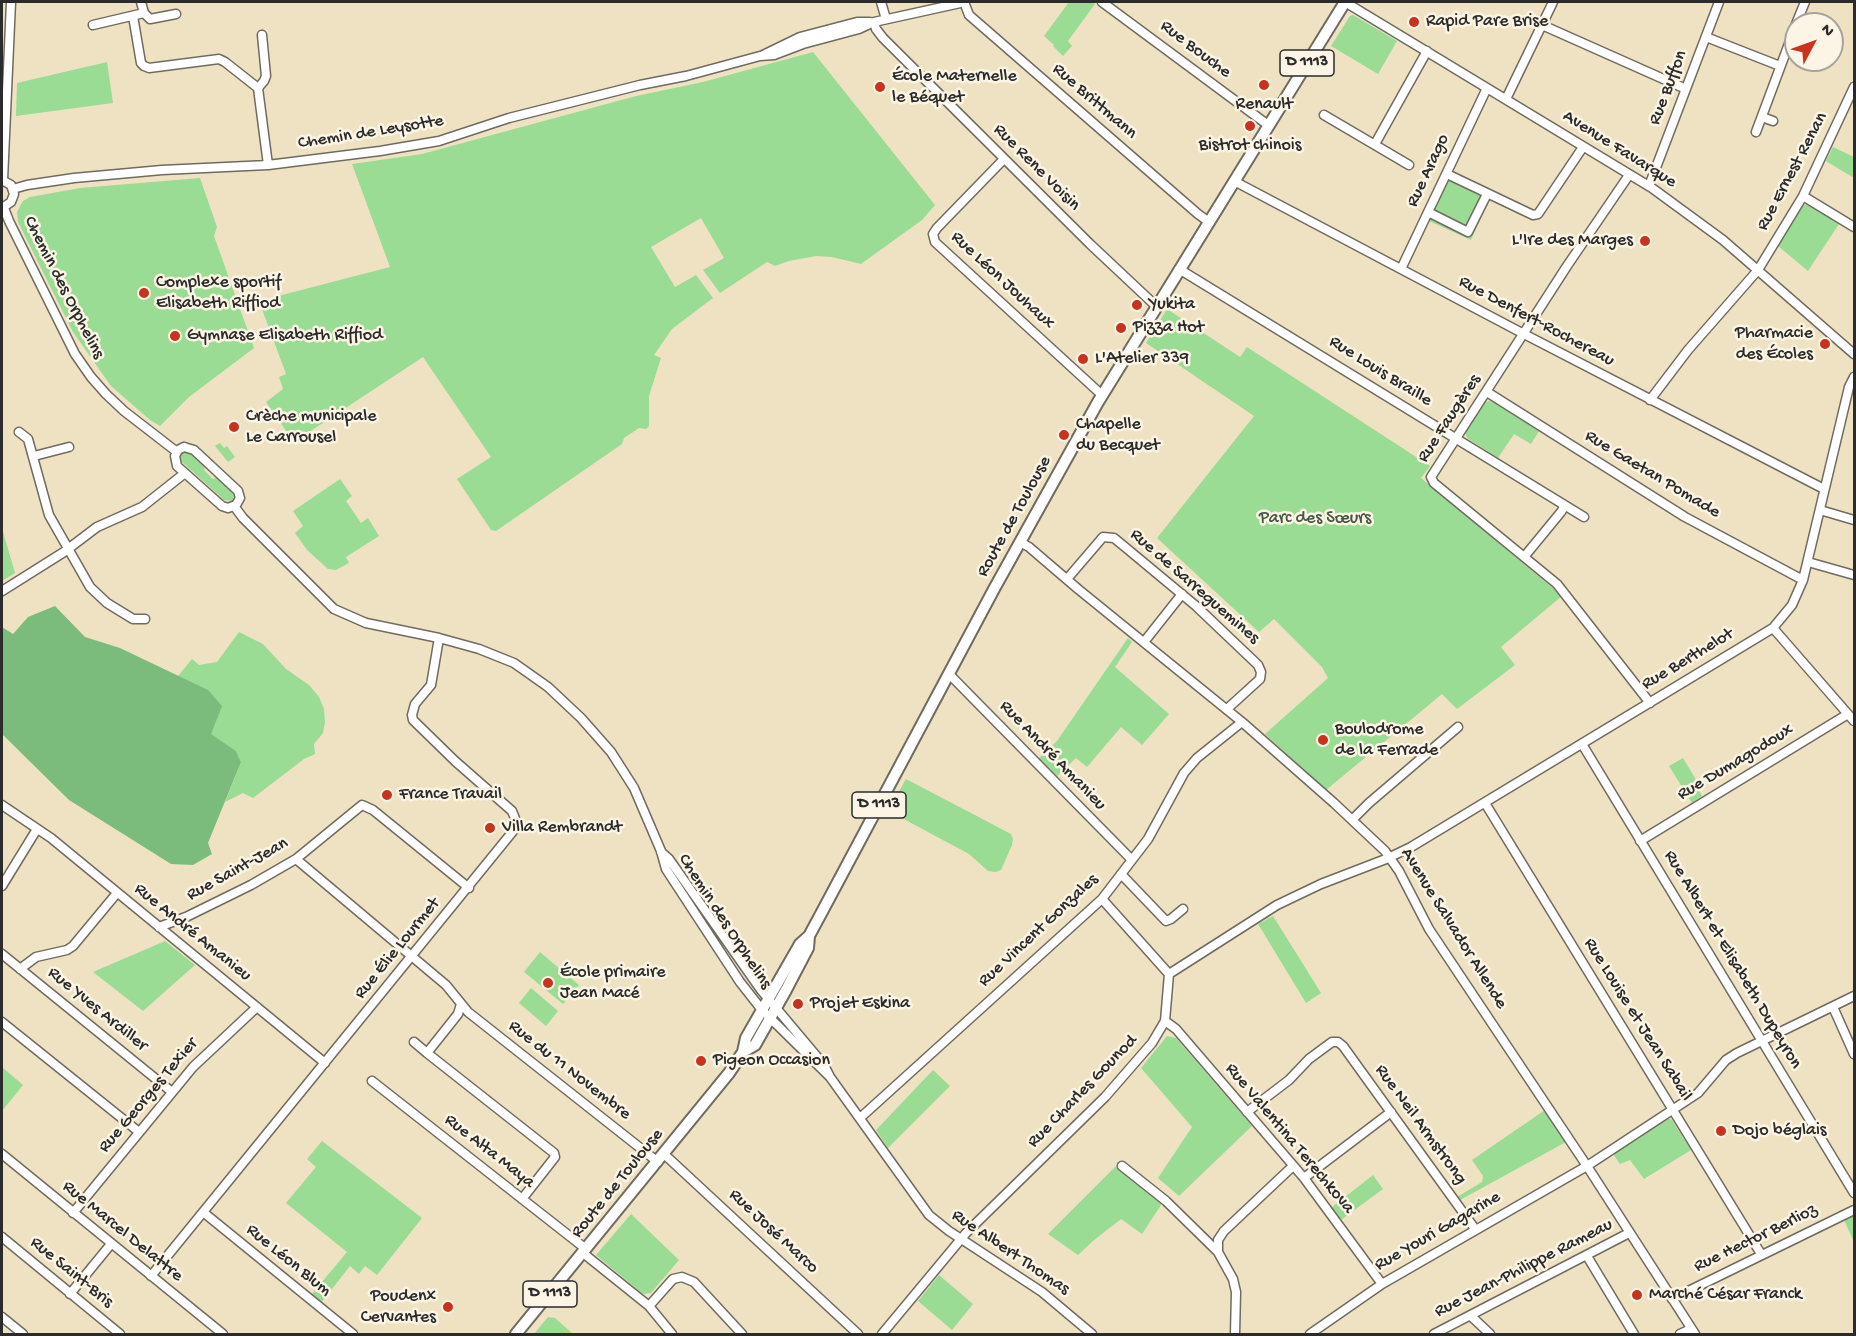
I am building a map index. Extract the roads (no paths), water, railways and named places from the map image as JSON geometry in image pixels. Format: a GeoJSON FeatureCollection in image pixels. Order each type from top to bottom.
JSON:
{"type":"FeatureCollection","features":[{"type":"Feature","properties":{"kind":"main road","name":"Route de Toulouse"},"geometry":{"type":"LineString","coordinates":[[516,1335],[722,1082],[743,1052],[755,1045],[770,1009],[808,948],[809,936],[1020,542],[1102,395],[1345,2]]}},
{"type":"Feature","properties":{"kind":"street"},"geometry":{"type":"LineString","coordinates":[[3,208],[11,202],[14,189],[8,182],[2,180],[11,2]]}},
{"type":"Feature","properties":{"kind":"street"},"geometry":{"type":"LineString","coordinates":[[141,2],[144,13],[150,19],[176,15]]}},
{"type":"Feature","properties":{"kind":"street"},"geometry":{"type":"LineString","coordinates":[[881,2],[886,19]]}},
{"type":"Feature","properties":{"kind":"street","name":"Chemin de Leysotte"},"geometry":{"type":"LineString","coordinates":[[14,189],[74,178],[268,165],[439,141],[509,118],[760,56],[800,37],[857,22],[874,22],[965,2]]}},
{"type":"Feature","properties":{"kind":"street","name":"Rue Brittmann"},"geometry":{"type":"LineString","coordinates":[[965,2],[969,15],[1209,222]]}},
{"type":"Feature","properties":{"kind":"street","name":"Rue Bouche"},"geometry":{"type":"LineString","coordinates":[[1102,2],[1268,125]]}},
{"type":"Feature","properties":{"kind":"street","name":"Avenue Favarque"},"geometry":{"type":"LineString","coordinates":[[1345,2],[1649,186],[1723,240],[1854,354]]}},
{"type":"Feature","properties":{"kind":"street"},"geometry":{"type":"LineString","coordinates":[[1506,99],[1552,2]]}},
{"type":"Feature","properties":{"kind":"street","name":"Rue Buffon"},"geometry":{"type":"LineString","coordinates":[[1649,186],[1719,2]]}},
{"type":"Feature","properties":{"kind":"street"},"geometry":{"type":"LineString","coordinates":[[93,25],[144,13]]}},
{"type":"Feature","properties":{"kind":"street"},"geometry":{"type":"LineString","coordinates":[[133,16],[141,63],[144,66],[149,68],[219,59],[258,88],[268,165]]}},
{"type":"Feature","properties":{"kind":"street","name":"Rue Rene Voisin"},"geometry":{"type":"LineString","coordinates":[[874,22],[881,37],[1138,291],[1156,306]]}},
{"type":"Feature","properties":{"kind":"street"},"geometry":{"type":"LineString","coordinates":[[1542,25],[1686,89]]}},
{"type":"Feature","properties":{"kind":"street"},"geometry":{"type":"LineString","coordinates":[[258,88],[266,76],[262,35]]}},
{"type":"Feature","properties":{"kind":"street"},"geometry":{"type":"LineString","coordinates":[[1706,37],[1780,66]]}},
{"type":"Feature","properties":{"kind":"street"},"geometry":{"type":"LineString","coordinates":[[1375,144],[1427,51]]}},
{"type":"Feature","properties":{"kind":"street"},"geometry":{"type":"LineString","coordinates":[[1756,132],[1784,56]]}},
{"type":"Feature","properties":{"kind":"street","name":"Rue Ernest Renan"},"geometry":{"type":"LineString","coordinates":[[1650,400],[1688,350],[1758,270],[1803,196],[1854,87]]}},
{"type":"Feature","properties":{"kind":"street","name":"Rue Arago"},"geometry":{"type":"LineString","coordinates":[[1401,269],[1487,88]]}},
{"type":"Feature","properties":{"kind":"street"},"geometry":{"type":"LineString","coordinates":[[1324,115],[1409,165]]}},
{"type":"Feature","properties":{"kind":"street"},"geometry":{"type":"LineString","coordinates":[[1762,117],[1773,121]]}},
{"type":"Feature","properties":{"kind":"street"},"geometry":{"type":"LineString","coordinates":[[1447,174],[1533,215],[1538,214],[1584,147]]}},
{"type":"Feature","properties":{"kind":"street","name":"Rue Léon Jouhaux"},"geometry":{"type":"LineString","coordinates":[[1004,159],[937,228],[933,234],[935,242],[1102,395]]}},
{"type":"Feature","properties":{"kind":"street","name":"Rue Faugères"},"geometry":{"type":"LineString","coordinates":[[1629,175],[1432,473],[1432,481],[1557,584],[1650,703]]}},
{"type":"Feature","properties":{"kind":"street","name":"Rue Denfert-Rochereau"},"geometry":{"type":"LineString","coordinates":[[1234,181],[1824,489]]}},
{"type":"Feature","properties":{"kind":"street"},"geometry":{"type":"LineString","coordinates":[[1428,212],[1468,232],[1487,194]]}},
{"type":"Feature","properties":{"kind":"street"},"geometry":{"type":"LineString","coordinates":[[1803,196],[1854,227]]}},
{"type":"Feature","properties":{"kind":"street","name":"Chemin des Orphelins"},"geometry":{"type":"LineString","coordinates":[[3,208],[75,354],[91,377],[112,400],[177,452]]}},
{"type":"Feature","properties":{"kind":"street","name":"Rue Louis Braille"},"geometry":{"type":"LineString","coordinates":[[1179,269],[1584,517]]}},
{"type":"Feature","properties":{"kind":"street","name":"Rue Berthelot"},"geometry":{"type":"LineString","coordinates":[[1390,858],[1773,628],[1792,605],[1803,580],[1849,387],[1854,377]]}},
{"type":"Feature","properties":{"kind":"street","name":"Rue Gaetan Pomade"},"geometry":{"type":"LineString","coordinates":[[1487,392],[1685,517],[1803,580]]}},
{"type":"Feature","properties":{"kind":"street"},"geometry":{"type":"LineString","coordinates":[[19,432],[28,439],[49,515],[90,587],[107,603],[133,619],[145,619]]}},
{"type":"Feature","properties":{"kind":"street"},"geometry":{"type":"LineString","coordinates":[[34,456],[69,447]]}},
{"type":"Feature","properties":{"kind":"street"},"geometry":{"type":"LineString","coordinates":[[184,447],[191,448],[238,490],[240,498],[234,506],[228,508],[222,506],[185,473],[176,463],[177,452],[184,447]]}},
{"type":"Feature","properties":{"kind":"street"},"geometry":{"type":"LineString","coordinates":[[2,591],[97,527],[142,507],[185,473]]}},
{"type":"Feature","properties":{"kind":"street"},"geometry":{"type":"LineString","coordinates":[[1524,557],[1564,507],[1562,504]]}},
{"type":"Feature","properties":{"kind":"street","name":"Chemin des Orphelins"},"geometry":{"type":"LineString","coordinates":[[234,506],[243,518],[334,609],[366,623],[439,638],[478,649],[514,663],[548,687],[581,718],[611,752],[634,788],[661,851],[669,859],[770,1009]]}},
{"type":"Feature","properties":{"kind":"street"},"geometry":{"type":"LineString","coordinates":[[1820,510],[1854,520]]}},
{"type":"Feature","properties":{"kind":"street","name":"Rue de Sarreguemines"},"geometry":{"type":"LineString","coordinates":[[1067,579],[1100,540],[1110,536],[1182,594],[1258,665],[1262,672],[1260,679],[1227,710]]}},
{"type":"Feature","properties":{"kind":"street","name":"Avenue Salvador Allende"},"geometry":{"type":"LineString","coordinates":[[1020,542],[1242,722],[1352,820],[1390,858],[1429,929],[1587,1166],[1693,1332]]}},
{"type":"Feature","properties":{"kind":"street"},"geometry":{"type":"LineString","coordinates":[[1808,562],[1854,575]]}},
{"type":"Feature","properties":{"kind":"street"},"geometry":{"type":"LineString","coordinates":[[1144,642],[1182,594]]}},
{"type":"Feature","properties":{"kind":"street"},"geometry":{"type":"LineString","coordinates":[[1773,628],[1851,717]]}},
{"type":"Feature","properties":{"kind":"street","name":"Rue Élie Lourmet"},"geometry":{"type":"LineString","coordinates":[[151,1276],[514,830],[516,821],[512,811],[413,720],[415,704],[431,685],[439,638]]}},
{"type":"Feature","properties":{"kind":"street","name":"Rue André Amanieu"},"geometry":{"type":"LineString","coordinates":[[949,674],[1132,860]]}},
{"type":"Feature","properties":{"kind":"street","name":"Rue Dumagodoux"},"geometry":{"type":"LineString","coordinates":[[1640,841],[1851,717]]}},
{"type":"Feature","properties":{"kind":"street","name":"Rue Vincent Gonzales"},"geometry":{"type":"LineString","coordinates":[[860,1118],[1102,899],[1154,830],[1184,773],[1197,758],[1242,722]]}},
{"type":"Feature","properties":{"kind":"street"},"geometry":{"type":"LineString","coordinates":[[1352,820],[1458,727]]}},
{"type":"Feature","properties":{"kind":"street","name":"Rue Albert et Elisabeth Dupeyron"},"geometry":{"type":"LineString","coordinates":[[1582,744],[1854,1192]]}},
{"type":"Feature","properties":{"kind":"street","name":"Rue Louise et Jean Sabail"},"geometry":{"type":"LineString","coordinates":[[1485,803],[1761,1254]]}},
{"type":"Feature","properties":{"kind":"street","name":"Rue André Amanieu"},"geometry":{"type":"LineString","coordinates":[[2,805],[37,829],[326,1063]]}},
{"type":"Feature","properties":{"kind":"street","name":"Rue Saint-Jean"},"geometry":{"type":"LineString","coordinates":[[159,927],[186,917],[251,885],[298,857],[365,805],[377,812],[469,888]]}},
{"type":"Feature","properties":{"kind":"street"},"geometry":{"type":"LineString","coordinates":[[2,886],[37,829]]}},
{"type":"Feature","properties":{"kind":"street","name":"Rue du 11 Novembre"},"geometry":{"type":"LineString","coordinates":[[298,857],[446,985],[461,1004],[494,1033],[661,1158]]}},
{"type":"Feature","properties":{"kind":"street"},"geometry":{"type":"LineString","coordinates":[[1102,899],[1169,974],[1277,905],[1321,884],[1390,858]]}},
{"type":"Feature","properties":{"kind":"street"},"geometry":{"type":"LineString","coordinates":[[1121,874],[1166,921],[1183,909]]}},
{"type":"Feature","properties":{"kind":"street"},"geometry":{"type":"LineString","coordinates":[[20,969],[36,957],[67,950],[74,946],[117,893]]}},
{"type":"Feature","properties":{"kind":"street","name":"Rue Yves Ardiller"},"geometry":{"type":"LineString","coordinates":[[2,954],[172,1092]]}},
{"type":"Feature","properties":{"kind":"street","name":"Rue Charles Gounod"},"geometry":{"type":"LineString","coordinates":[[882,1335],[960,1238],[1112,1089],[1152,1043],[1165,1021],[1169,974]]}},
{"type":"Feature","properties":{"kind":"street","name":"Rue Youri Gagarine"},"geometry":{"type":"LineString","coordinates":[[1310,1335],[1382,1284],[1475,1228],[1587,1166],[1698,1093],[1726,1060],[1737,1053],[1854,996]]}},
{"type":"Feature","properties":{"kind":"street"},"geometry":{"type":"LineString","coordinates":[[427,1053],[458,1014],[461,1004]]}},
{"type":"Feature","properties":{"kind":"street","name":"Rue Georges Texier"},"geometry":{"type":"LineString","coordinates":[[73,1213],[204,1055],[257,1007]]}},
{"type":"Feature","properties":{"kind":"street"},"geometry":{"type":"LineString","coordinates":[[1833,1007],[1854,1054]]}},
{"type":"Feature","properties":{"kind":"street","name":"Rue Albert Thomas"},"geometry":{"type":"LineString","coordinates":[[770,1009],[830,1077],[929,1215],[1042,1292],[1092,1335]]}},
{"type":"Feature","properties":{"kind":"street","name":"Rue Valentina Terechkova"},"geometry":{"type":"LineString","coordinates":[[1165,1021],[1176,1029],[1304,1178],[1382,1284]]}},
{"type":"Feature","properties":{"kind":"street"},"geometry":{"type":"LineString","coordinates":[[2,1022],[139,1132]]}},
{"type":"Feature","properties":{"kind":"street"},"geometry":{"type":"LineString","coordinates":[[414,1042],[554,1153],[555,1157],[522,1199]]}},
{"type":"Feature","properties":{"kind":"street","name":"Rue Neil Armstrong"},"geometry":{"type":"LineString","coordinates":[[1247,1112],[1289,1080],[1309,1059],[1332,1042],[1338,1042],[1475,1228]]}},
{"type":"Feature","properties":{"kind":"street","name":"Rue Alta Maya"},"geometry":{"type":"LineString","coordinates":[[372,1081],[585,1251],[649,1306],[672,1335]]}},
{"type":"Feature","properties":{"kind":"street"},"geometry":{"type":"LineString","coordinates":[[1304,1178],[1391,1113]]}},
{"type":"Feature","properties":{"kind":"street","name":"Rue Marcel Delattre"},"geometry":{"type":"LineString","coordinates":[[2,1154],[223,1335]]}},
{"type":"Feature","properties":{"kind":"street","name":"Rue José Marco"},"geometry":{"type":"LineString","coordinates":[[661,1158],[858,1335]]}},
{"type":"Feature","properties":{"kind":"street"},"geometry":{"type":"LineString","coordinates":[[1122,1166],[1166,1201],[1218,1252],[1233,1279],[1236,1290],[1235,1335]]}},
{"type":"Feature","properties":{"kind":"street"},"geometry":{"type":"LineString","coordinates":[[1218,1252],[1218,1240],[1224,1231],[1293,1166]]}},
{"type":"Feature","properties":{"kind":"street","name":"Rue Hector Berlioz"},"geometry":{"type":"LineString","coordinates":[[1672,1299],[1854,1210]]}},
{"type":"Feature","properties":{"kind":"street","name":"Rue Léon Blum"},"geometry":{"type":"LineString","coordinates":[[203,1212],[353,1335]]}},
{"type":"Feature","properties":{"kind":"street","name":"Rue Jean-Philippe Rameau"},"geometry":{"type":"LineString","coordinates":[[1434,1335],[1629,1233]]}},
{"type":"Feature","properties":{"kind":"street","name":"Rue Saint-Bris"},"geometry":{"type":"LineString","coordinates":[[2,1237],[120,1335]]}},
{"type":"Feature","properties":{"kind":"street"},"geometry":{"type":"LineString","coordinates":[[70,1294],[111,1244]]}},
{"type":"Feature","properties":{"kind":"street"},"geometry":{"type":"LineString","coordinates":[[1587,1256],[1634,1335]]}},
{"type":"Feature","properties":{"kind":"street"},"geometry":{"type":"LineString","coordinates":[[649,1306],[673,1279],[682,1277],[694,1282],[741,1335]]}},
{"type":"Feature","properties":{"kind":"street"},"geometry":{"type":"LineString","coordinates":[[1470,1316],[1490,1335]]}},
{"type":"Feature","properties":{"kind":"street"},"geometry":{"type":"LineString","coordinates":[[2,1317],[23,1335]]}},
{"type":"Feature","properties":{"kind":"street"},"geometry":{"type":"LineString","coordinates":[[1680,1335],[1693,1332]]}},
{"type":"Feature","properties":{"kind":"place","name":"Rapid Pare Brise"},"geometry":{"type":"Point","coordinates":[1414,22]}},
{"type":"Feature","properties":{"kind":"place","name":"Renault"},"geometry":{"type":"Point","coordinates":[1264,85]}},
{"type":"Feature","properties":{"kind":"place","name":"École Maternelle le Béquet"},"geometry":{"type":"Point","coordinates":[880,87]}},
{"type":"Feature","properties":{"kind":"place","name":"Bistrot chinois"},"geometry":{"type":"Point","coordinates":[1250,126]}},
{"type":"Feature","properties":{"kind":"place","name":"L'Ire des Marges"},"geometry":{"type":"Point","coordinates":[1645,241]}},
{"type":"Feature","properties":{"kind":"place","name":"Complexe sportif Elisabeth Riffiod"},"geometry":{"type":"Point","coordinates":[144,293]}},
{"type":"Feature","properties":{"kind":"place","name":"Yukita"},"geometry":{"type":"Point","coordinates":[1137,305]}},
{"type":"Feature","properties":{"kind":"place","name":"Pizza Hot"},"geometry":{"type":"Point","coordinates":[1121,328]}},
{"type":"Feature","properties":{"kind":"place","name":"Gymnase Elisabeth Riffiod"},"geometry":{"type":"Point","coordinates":[175,336]}},
{"type":"Feature","properties":{"kind":"place","name":"Pharmacie des Écoles"},"geometry":{"type":"Point","coordinates":[1825,344]}},
{"type":"Feature","properties":{"kind":"place","name":"L'Atelier 339"},"geometry":{"type":"Point","coordinates":[1083,359]}},
{"type":"Feature","properties":{"kind":"place","name":"Crèche municipale Le Carrousel"},"geometry":{"type":"Point","coordinates":[234,427]}},
{"type":"Feature","properties":{"kind":"place","name":"Chapelle du Becquet"},"geometry":{"type":"Point","coordinates":[1064,435]}},
{"type":"Feature","properties":{"kind":"place","name":"Boulodrome de la Ferrade"},"geometry":{"type":"Point","coordinates":[1323,740]}},
{"type":"Feature","properties":{"kind":"place","name":"France Travail"},"geometry":{"type":"Point","coordinates":[387,795]}},
{"type":"Feature","properties":{"kind":"place","name":"Villa Rembrandt"},"geometry":{"type":"Point","coordinates":[490,828]}},
{"type":"Feature","properties":{"kind":"place","name":"École primaire Jean Macé"},"geometry":{"type":"Point","coordinates":[548,983]}},
{"type":"Feature","properties":{"kind":"place","name":"Projet Eskina"},"geometry":{"type":"Point","coordinates":[798,1004]}},
{"type":"Feature","properties":{"kind":"place","name":"Pigeon Occasion"},"geometry":{"type":"Point","coordinates":[701,1061]}},
{"type":"Feature","properties":{"kind":"place","name":"Dojo béglais"},"geometry":{"type":"Point","coordinates":[1721,1131]}},
{"type":"Feature","properties":{"kind":"place","name":"Marché César Franck"},"geometry":{"type":"Point","coordinates":[1637,1295]}},
{"type":"Feature","properties":{"kind":"place","name":"Poudenx Cervantes"},"geometry":{"type":"Point","coordinates":[448,1307]}},
{"type":"Feature","properties":{"kind":"park label","name":"Parc des Sœurs"},"geometry":{"type":"Point","coordinates":[1315,519]}}]}
